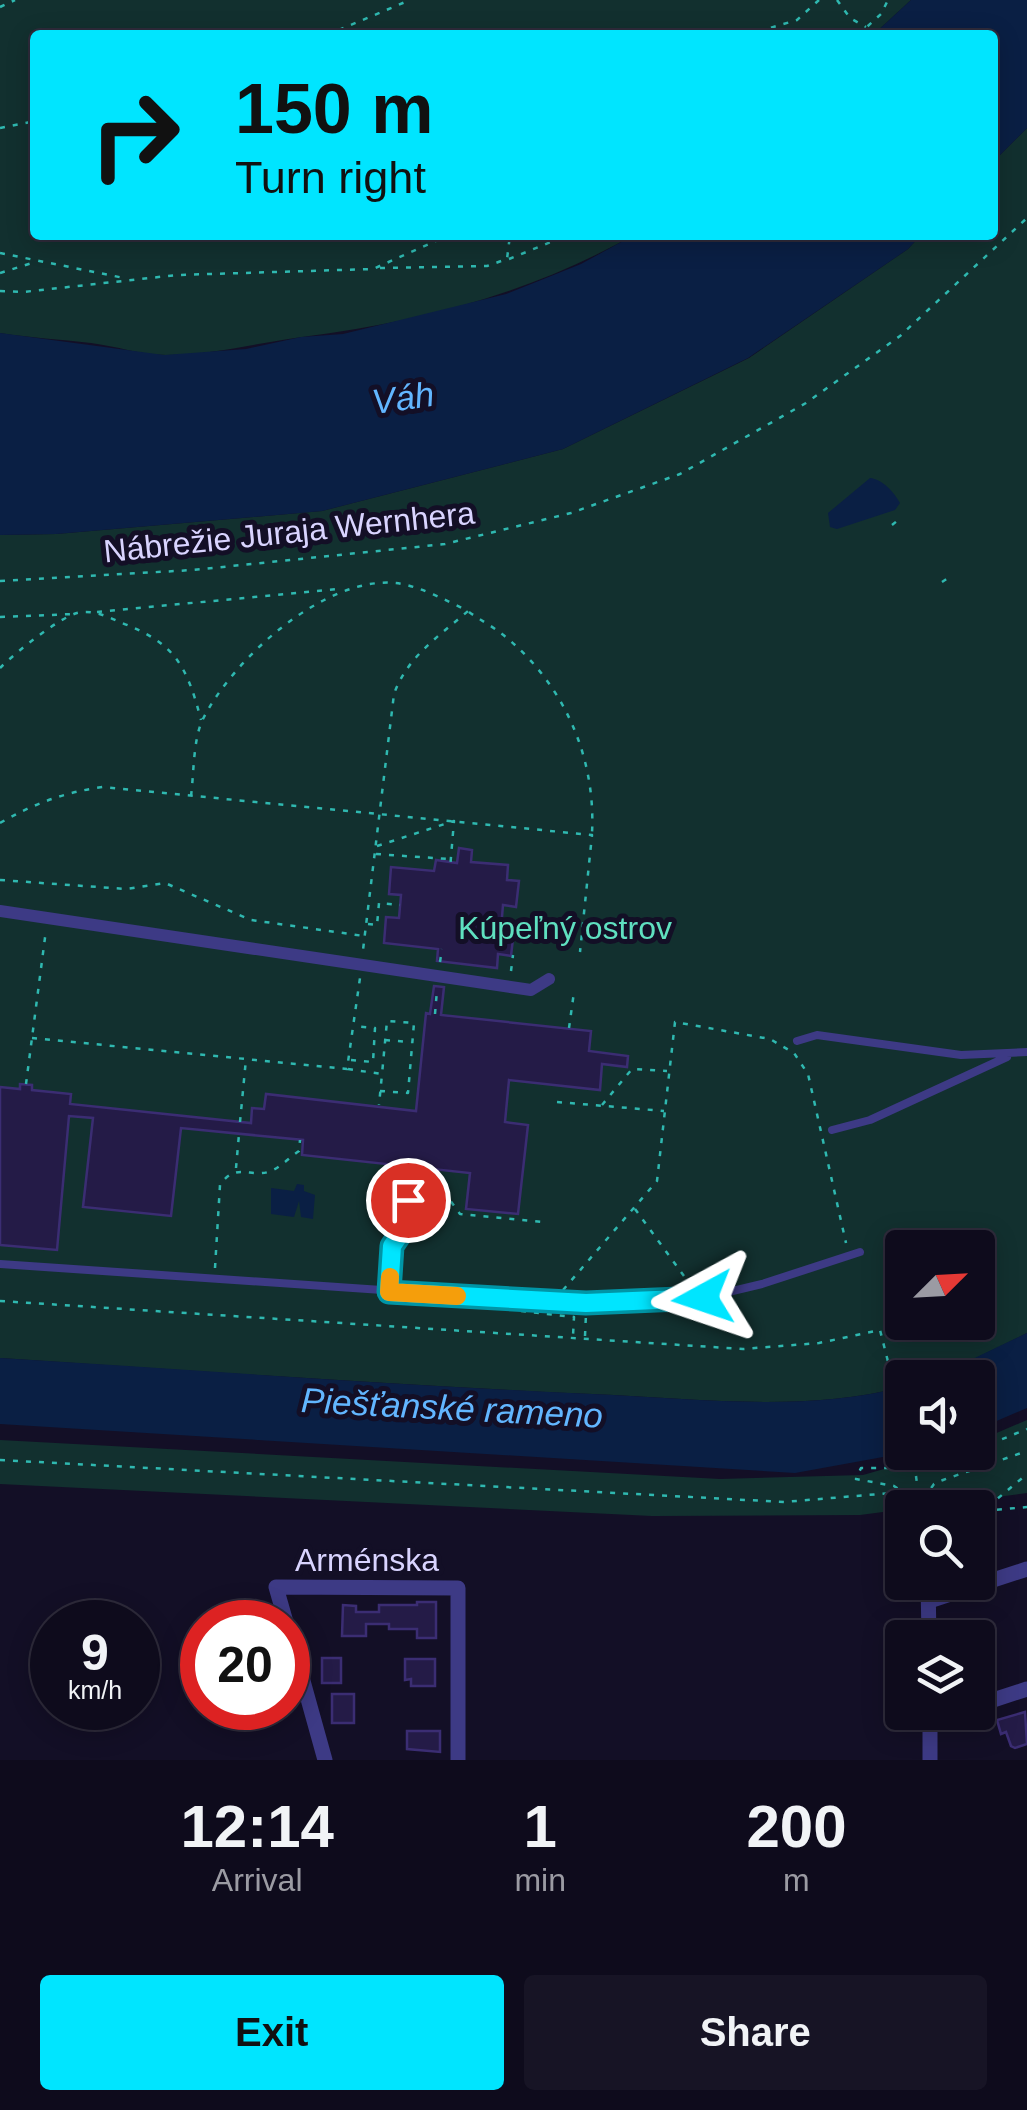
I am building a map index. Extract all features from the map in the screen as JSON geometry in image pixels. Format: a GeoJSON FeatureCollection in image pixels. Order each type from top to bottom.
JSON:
{"type":"FeatureCollection","features":[{"type":"Feature","properties":{"kind":"street"},"geometry":{"type":"LineString","coordinates":[[0,910],[510,988],[531,990],[549,980]]}},
{"type":"Feature","properties":{"kind":"street"},"geometry":{"type":"LineString","coordinates":[[929,1620],[929,1601],[1027,1569]]}},
{"type":"Feature","properties":{"kind":"street","name":"Arménska"},"geometry":{"type":"LineString","coordinates":[[280,1600],[276,1587],[458,1588],[458,1760]]}},
{"type":"Feature","properties":{"kind":"street"},"geometry":{"type":"LineString","coordinates":[[995,1700],[1027,1690]]}},
{"type":"Feature","properties":{"kind":"street"},"geometry":{"type":"LineString","coordinates":[[310,1707],[325,1760]]}},
{"type":"Feature","properties":{"kind":"street"},"geometry":{"type":"LineString","coordinates":[[930,1730],[930,1760]]}},
{"type":"Feature","properties":{"kind":"lane"},"geometry":{"type":"LineString","coordinates":[[797,1041],[817,1034],[962,1055],[1027,1052]]}},
{"type":"Feature","properties":{"kind":"lane"},"geometry":{"type":"LineString","coordinates":[[832,1130],[882,1115],[1016,1054]]}},
{"type":"Feature","properties":{"kind":"lane"},"geometry":{"type":"LineString","coordinates":[[389,1292],[392,1246],[378,1210],[383,1200],[399,1193],[408,1200],[412,1217],[392,1246]]}},
{"type":"Feature","properties":{"kind":"lane"},"geometry":{"type":"LineString","coordinates":[[0,1264],[586,1303],[703,1298],[762,1284],[860,1252]]}},
{"type":"Feature","properties":{"kind":"path"},"geometry":{"type":"LineString","coordinates":[[0,7],[15,0]]}},
{"type":"Feature","properties":{"kind":"path"},"geometry":{"type":"LineString","coordinates":[[339,30],[410,0]]}},
{"type":"Feature","properties":{"kind":"path"},"geometry":{"type":"LineString","coordinates":[[763,30],[797,20],[819,0]]}},
{"type":"Feature","properties":{"kind":"path"},"geometry":{"type":"LineString","coordinates":[[837,0],[850,18],[868,28]]}},
{"type":"Feature","properties":{"kind":"path"},"geometry":{"type":"LineString","coordinates":[[865,30],[888,0]]}},
{"type":"Feature","properties":{"kind":"path"},"geometry":{"type":"LineString","coordinates":[[0,128],[30,122]]}},
{"type":"Feature","properties":{"kind":"path","name":"Nábrežie Juraja Wernhera"},"geometry":{"type":"LineString","coordinates":[[0,581],[193,570],[444,544],[571,513],[680,474],[806,403],[900,336],[1027,218]]}},
{"type":"Feature","properties":{"kind":"path"},"geometry":{"type":"LineString","coordinates":[[373,269],[438,240]]}},
{"type":"Feature","properties":{"kind":"path"},"geometry":{"type":"LineString","coordinates":[[507,259],[509,240]]}},
{"type":"Feature","properties":{"kind":"path"},"geometry":{"type":"LineString","coordinates":[[0,291],[23,292],[130,279],[404,265],[487,266],[555,240]]}},
{"type":"Feature","properties":{"kind":"path"},"geometry":{"type":"LineString","coordinates":[[0,252],[130,279]]}},
{"type":"Feature","properties":{"kind":"path"},"geometry":{"type":"LineString","coordinates":[[0,273],[36,262]]}},
{"type":"Feature","properties":{"kind":"path"},"geometry":{"type":"LineString","coordinates":[[892,525],[897,521]]}},
{"type":"Feature","properties":{"kind":"path"},"geometry":{"type":"LineString","coordinates":[[942,582],[948,578]]}},
{"type":"Feature","properties":{"kind":"path"},"geometry":{"type":"LineString","coordinates":[[0,617],[75,614],[396,584],[468,612],[500,632],[536,666],[578,735],[592,779],[592,835],[580,952]]}},
{"type":"Feature","properties":{"kind":"path"},"geometry":{"type":"LineString","coordinates":[[201,721],[254,651],[317,602],[344,588]]}},
{"type":"Feature","properties":{"kind":"path"},"geometry":{"type":"LineString","coordinates":[[96,612],[163,642],[178,659],[193,688],[201,721],[191,796]]}},
{"type":"Feature","properties":{"kind":"path"},"geometry":{"type":"LineString","coordinates":[[346,1069],[394,694],[400,676],[413,660],[468,612]]}},
{"type":"Feature","properties":{"kind":"path"},"geometry":{"type":"LineString","coordinates":[[0,668],[75,614]]}},
{"type":"Feature","properties":{"kind":"path"},"geometry":{"type":"LineString","coordinates":[[0,824],[28,807],[72,790],[103,787],[592,835]]}},
{"type":"Feature","properties":{"kind":"path"},"geometry":{"type":"LineString","coordinates":[[376,846],[454,821]]}},
{"type":"Feature","properties":{"kind":"path"},"geometry":{"type":"LineString","coordinates":[[450,869],[454,821]]}},
{"type":"Feature","properties":{"kind":"path"},"geometry":{"type":"LineString","coordinates":[[375,854],[451,859]]}},
{"type":"Feature","properties":{"kind":"path"},"geometry":{"type":"LineString","coordinates":[[0,880],[126,889],[166,884],[251,920],[365,936]]}},
{"type":"Feature","properties":{"kind":"path"},"geometry":{"type":"LineString","coordinates":[[366,924],[377,925],[379,903],[400,905]]}},
{"type":"Feature","properties":{"kind":"path"},"geometry":{"type":"LineString","coordinates":[[26,1084],[47,918]]}},
{"type":"Feature","properties":{"kind":"path"},"geometry":{"type":"LineString","coordinates":[[510,988],[512,955]]}},
{"type":"Feature","properties":{"kind":"path"},"geometry":{"type":"LineString","coordinates":[[570,1028],[574,992]]}},
{"type":"Feature","properties":{"kind":"path"},"geometry":{"type":"LineString","coordinates":[[378,1105],[386,1021],[414,1023],[408,1094],[380,1091]]}},
{"type":"Feature","properties":{"kind":"path"},"geometry":{"type":"LineString","coordinates":[[563,1290],[657,1181],[675,1022],[770,1039],[794,1053],[808,1074],[847,1249]]}},
{"type":"Feature","properties":{"kind":"path"},"geometry":{"type":"LineString","coordinates":[[348,1060],[372,1062],[376,1028],[352,1026]]}},
{"type":"Feature","properties":{"kind":"path"},"geometry":{"type":"LineString","coordinates":[[32,1038],[382,1074]]}},
{"type":"Feature","properties":{"kind":"path"},"geometry":{"type":"LineString","coordinates":[[385,1040],[412,1042]]}},
{"type":"Feature","properties":{"kind":"path"},"geometry":{"type":"LineString","coordinates":[[240,1122],[246,1059]]}},
{"type":"Feature","properties":{"kind":"path"},"geometry":{"type":"LineString","coordinates":[[602,1106],[632,1069],[668,1071]]}},
{"type":"Feature","properties":{"kind":"path"},"geometry":{"type":"LineString","coordinates":[[557,1102],[664,1111]]}},
{"type":"Feature","properties":{"kind":"path"},"geometry":{"type":"LineString","coordinates":[[214,1280],[220,1185],[236,1170],[239,1134]]}},
{"type":"Feature","properties":{"kind":"path"},"geometry":{"type":"LineString","coordinates":[[236,1170],[269,1172],[299,1152],[300,1140]]}},
{"type":"Feature","properties":{"kind":"path"},"geometry":{"type":"LineString","coordinates":[[402,1165],[399,1193],[446,1196],[460,1214],[544,1222]]}},
{"type":"Feature","properties":{"kind":"path"},"geometry":{"type":"LineString","coordinates":[[634,1208],[694,1290],[680,1291]]}},
{"type":"Feature","properties":{"kind":"path"},"geometry":{"type":"LineString","coordinates":[[563,1290],[580,1291]]}},
{"type":"Feature","properties":{"kind":"path"},"geometry":{"type":"LineString","coordinates":[[563,1290],[565,1302]]}},
{"type":"Feature","properties":{"kind":"path"},"geometry":{"type":"LineString","coordinates":[[0,1301],[744,1349],[819,1343],[880,1330],[889,1360]]}},
{"type":"Feature","properties":{"kind":"path"},"geometry":{"type":"LineString","coordinates":[[585,1338],[586,1303]]}},
{"type":"Feature","properties":{"kind":"path"},"geometry":{"type":"LineString","coordinates":[[519,1311],[574,1318],[573,1337]]}},
{"type":"Feature","properties":{"kind":"path"},"geometry":{"type":"LineString","coordinates":[[995,1442],[1027,1429]]}},
{"type":"Feature","properties":{"kind":"path"},"geometry":{"type":"LineString","coordinates":[[930,1490],[943,1480],[1027,1451]]}},
{"type":"Feature","properties":{"kind":"path"},"geometry":{"type":"LineString","coordinates":[[0,1460],[766,1502],[885,1493]]}},
{"type":"Feature","properties":{"kind":"path"},"geometry":{"type":"LineString","coordinates":[[885,1467],[866,1466],[855,1474],[860,1482],[878,1482],[899,1490]]}},
{"type":"Feature","properties":{"kind":"path"},"geometry":{"type":"LineString","coordinates":[[995,1501],[1027,1474]]}},
{"type":"Feature","properties":{"kind":"path"},"geometry":{"type":"LineString","coordinates":[[995,1511],[1027,1507]]}},
{"type":"Feature","properties":{"kind":"green space"},"geometry":{"type":"Polygon","coordinates":[[[0,0],[911,0],[878,30],[30,30],[30,240],[624,240],[554,274],[431,314],[217,351],[147,354],[0,333],[0,0]]]}},
{"type":"Feature","properties":{"kind":"green space","name":"Kúpeľný ostrov"},"geometry":{"type":"Polygon","coordinates":[[[1027,128],[1027,1333],[972,1360],[885,1360],[885,1391],[787,1402],[444,1386],[0,1358],[0,535],[56,534],[322,511],[563,449],[749,358],[916,240],[998,240],[998,157],[1027,128]]]}},
{"type":"Feature","properties":{"kind":"green space"},"geometry":{"type":"Polygon","coordinates":[[[1027,1420],[1027,1493],[995,1497],[995,1490],[885,1490],[885,1512],[860,1515],[652,1516],[0,1484],[0,1440],[720,1479],[863,1475],[885,1469],[995,1470],[995,1434],[1027,1420]]]}},
{"type":"Feature","properties":{"kind":"water"},"geometry":{"type":"Polygon","coordinates":[[[911,0],[1027,0],[1027,128],[998,157],[998,30],[878,30],[911,0]]]}},
{"type":"Feature","properties":{"kind":"water","name":"Váh"},"geometry":{"type":"Polygon","coordinates":[[[625,240],[916,240],[748,358],[563,449],[322,511],[56,534],[0,535],[0,333],[164,355],[246,349],[301,337],[343,334],[506,294],[581,264],[625,240]]]}},
{"type":"Feature","properties":{"kind":"water"},"geometry":{"type":"Polygon","coordinates":[[[870,478],[883,483],[894,495],[900,503],[895,510],[837,529],[830,527],[828,513],[870,478]]]}},
{"type":"Feature","properties":{"kind":"water"},"geometry":{"type":"Polygon","coordinates":[[[297,1184],[315,1195],[313,1219],[301,1217],[299,1201],[294,1217],[271,1214],[271,1188],[294,1191],[297,1184]]]}},
{"type":"Feature","properties":{"kind":"water"},"geometry":{"type":"Polygon","coordinates":[[[1027,1333],[1027,1408],[995,1422],[995,1360],[971,1360],[1027,1333]]]}},
{"type":"Feature","properties":{"kind":"water","name":"Piešťanské rameno"},"geometry":{"type":"Polygon","coordinates":[[[0,1358],[748,1402],[826,1400],[885,1391],[885,1457],[795,1473],[0,1424],[0,1358]]]}},
{"type":"Feature","properties":{"kind":"building"},"geometry":{"type":"Polygon","coordinates":[[[459,848],[472,850],[471,862],[508,865],[507,880],[519,881],[516,907],[503,905],[501,929],[514,930],[511,956],[498,954],[497,968],[437,961],[438,949],[384,943],[386,917],[399,918],[401,895],[389,894],[391,867],[434,871],[436,860],[457,863],[459,848]]]}},
{"type":"Feature","properties":{"kind":"building"},"geometry":{"type":"Polygon","coordinates":[[[434,986],[444,987],[441,1015],[591,1031],[589,1051],[628,1056],[627,1067],[602,1064],[600,1090],[509,1080],[505,1122],[528,1125],[518,1214],[466,1209],[470,1173],[302,1155],[303,1140],[181,1128],[171,1216],[83,1207],[93,1118],[69,1116],[57,1250],[0,1245],[0,1087],[20,1089],[20,1084],[32,1085],[32,1090],[71,1094],[70,1104],[251,1123],[252,1108],[264,1109],[266,1094],[416,1111],[426,1013],[430,1014],[434,986]]]}},
{"type":"Feature","properties":{"kind":"building"},"geometry":{"type":"Polygon","coordinates":[[[436,1602],[436,1638],[417,1638],[417,1629],[389,1629],[389,1624],[366,1624],[366,1636],[342,1636],[343,1605],[356,1606],[356,1612],[379,1612],[379,1605],[436,1602]]]}},
{"type":"Feature","properties":{"kind":"building"},"geometry":{"type":"Polygon","coordinates":[[[322,1658],[341,1658],[341,1683],[322,1683],[322,1658]]]}},
{"type":"Feature","properties":{"kind":"building"},"geometry":{"type":"Polygon","coordinates":[[[405,1659],[435,1659],[435,1686],[411,1686],[411,1679],[405,1680],[405,1659]]]}},
{"type":"Feature","properties":{"kind":"building"},"geometry":{"type":"Polygon","coordinates":[[[332,1694],[354,1694],[354,1723],[332,1723],[332,1694]]]}},
{"type":"Feature","properties":{"kind":"building"},"geometry":{"type":"Polygon","coordinates":[[[1025,1712],[1027,1744],[1015,1748],[1006,1732],[1001,1734],[997,1720],[1025,1712]]]}},
{"type":"Feature","properties":{"kind":"building"},"geometry":{"type":"Polygon","coordinates":[[[407,1731],[440,1731],[440,1752],[407,1749],[407,1731]]]}},
{"type":"Feature","properties":{"kind":"slow traffic"},"geometry":{"type":"LineString","coordinates":[[390,1277],[389,1292],[457,1296]]}},
{"type":"Feature","properties":{"kind":"route"},"geometry":{"type":"LineString","coordinates":[[408,1200],[412,1217],[392,1246],[389,1292],[586,1303],[703,1298]]}}]}
